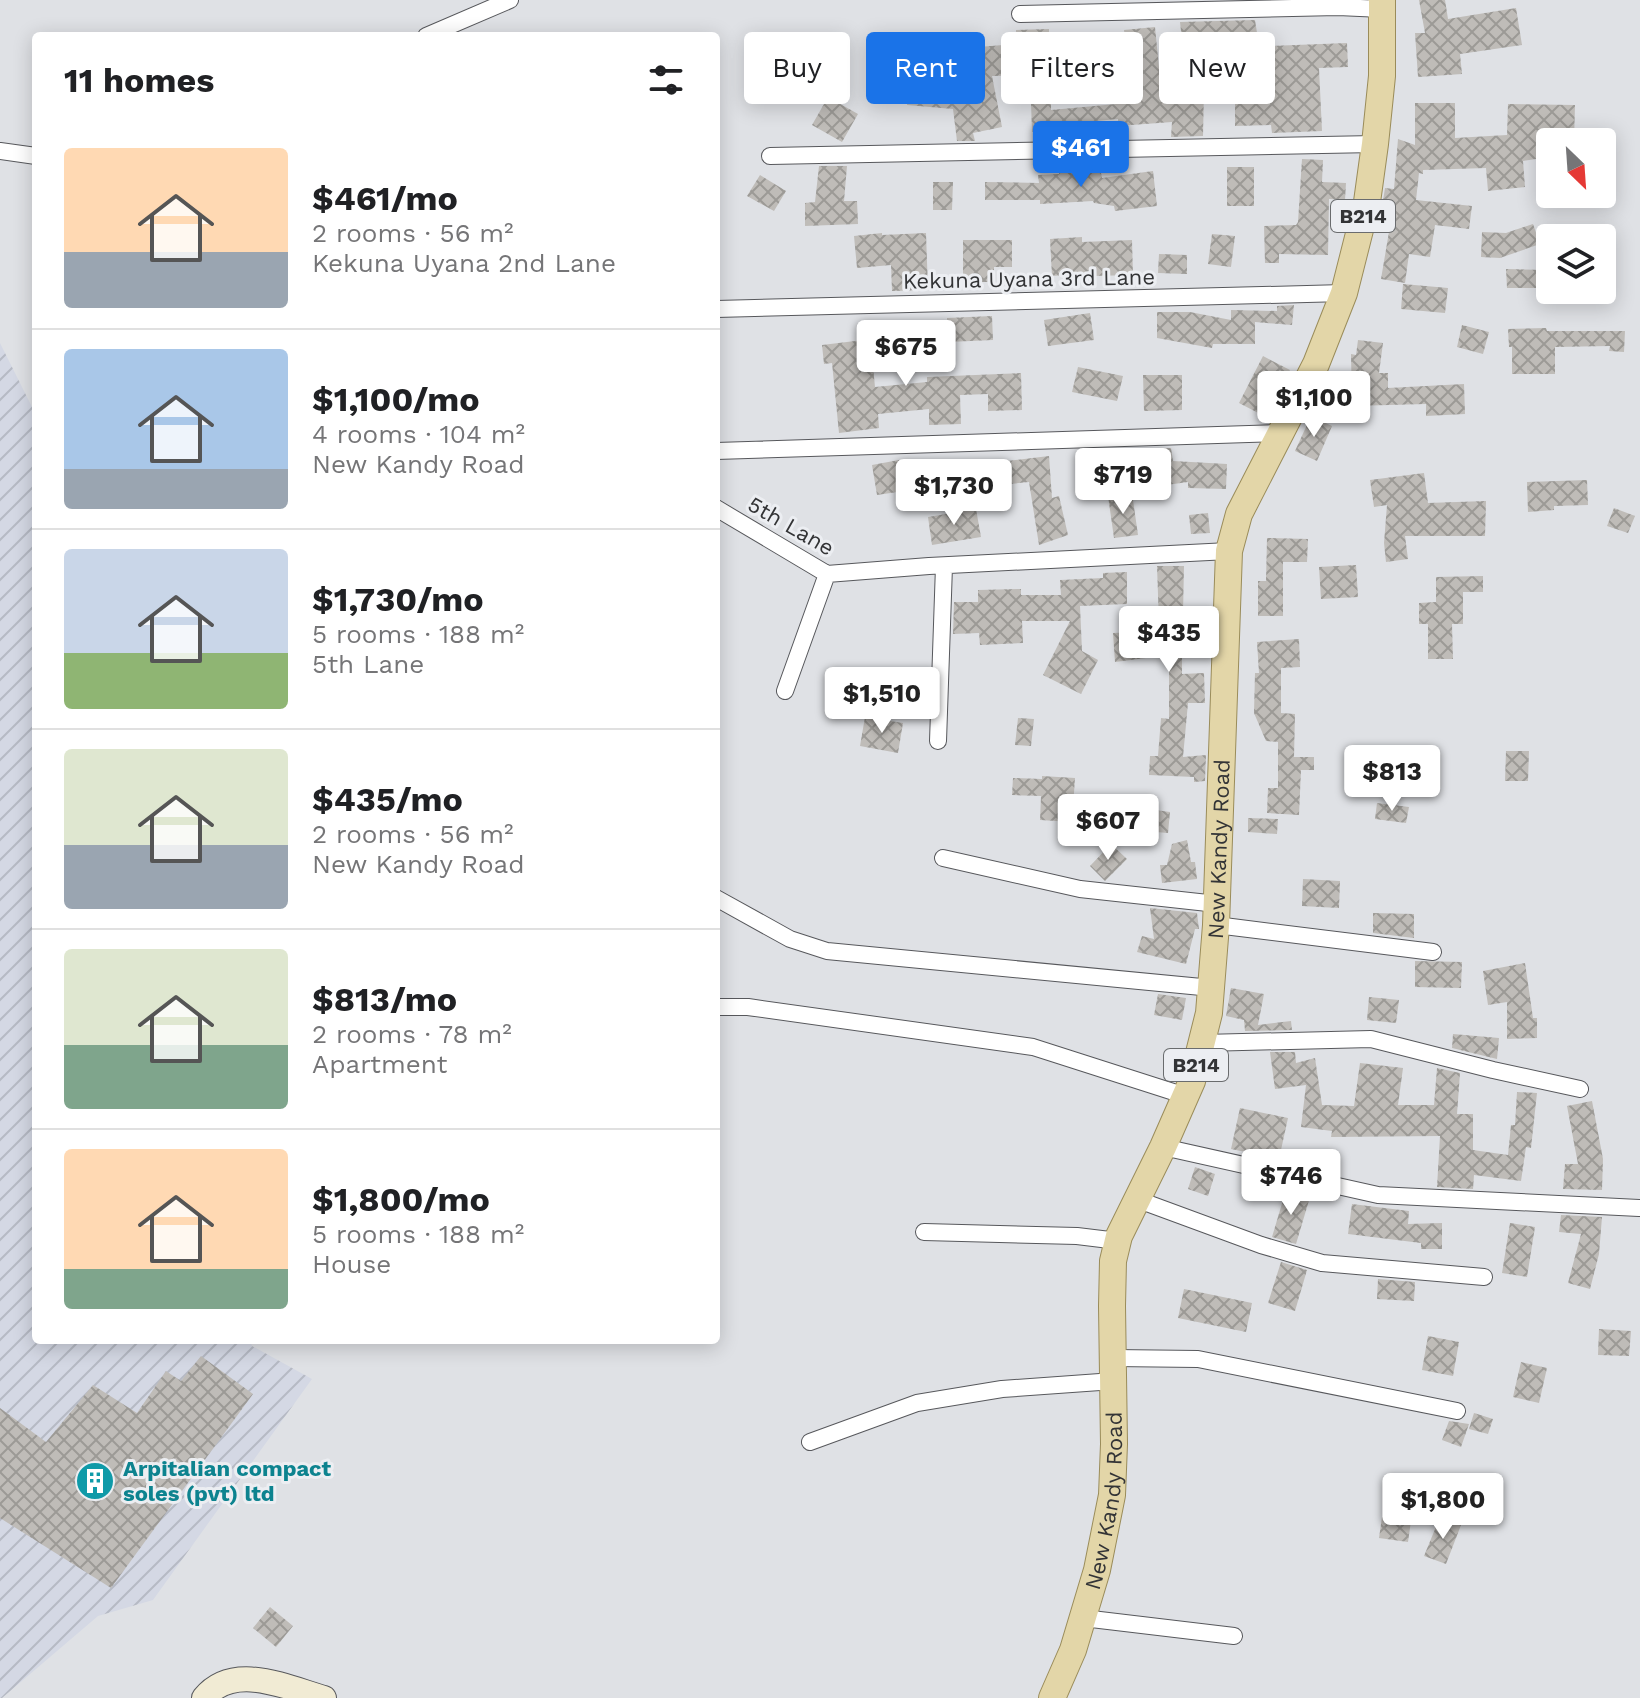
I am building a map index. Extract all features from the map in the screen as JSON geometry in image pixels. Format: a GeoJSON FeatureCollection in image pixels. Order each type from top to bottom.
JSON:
{"type":"FeatureCollection","features":[{"type":"Feature","properties":{"kind":"main road","name":"New Kandy Road"},"geometry":{"type":"LineString","coordinates":[[1052,1698],[1083,1618],[1100,1559],[1112,1495],[1113,1261],[1136,1199],[1186,1096],[1203,1043],[1212,988],[1229,551],[1239,514],[1252,484],[1316,364],[1344,293],[1367,202],[1375,144],[1382,76],[1382,4]]}},
{"type":"Feature","properties":{"kind":"main road"},"geometry":{"type":"LineString","coordinates":[[204,1698],[213,1686],[229,1680],[251,1679],[324,1698]]}},
{"type":"Feature","properties":{"kind":"street"},"geometry":{"type":"LineString","coordinates":[[435,32],[510,0]]}},
{"type":"Feature","properties":{"kind":"street"},"geometry":{"type":"LineString","coordinates":[[1020,14],[1382,4]]}},
{"type":"Feature","properties":{"kind":"street"},"geometry":{"type":"LineString","coordinates":[[770,156],[1375,144]]}},
{"type":"Feature","properties":{"kind":"street"},"geometry":{"type":"LineString","coordinates":[[0,151],[32,155]]}},
{"type":"Feature","properties":{"kind":"street","name":"Kekuna Uyana 3rd Lane"},"geometry":{"type":"LineString","coordinates":[[720,309],[1344,293]]}},
{"type":"Feature","properties":{"kind":"street"},"geometry":{"type":"LineString","coordinates":[[720,451],[1281,433]]}},
{"type":"Feature","properties":{"kind":"street","name":"5th Lane"},"geometry":{"type":"LineString","coordinates":[[720,510],[827,574],[1229,551]]}},
{"type":"Feature","properties":{"kind":"street"},"geometry":{"type":"LineString","coordinates":[[938,741],[944,566]]}},
{"type":"Feature","properties":{"kind":"street"},"geometry":{"type":"LineString","coordinates":[[785,691],[827,574]]}},
{"type":"Feature","properties":{"kind":"street"},"geometry":{"type":"LineString","coordinates":[[943,858],[1080,889],[1433,952]]}},
{"type":"Feature","properties":{"kind":"street"},"geometry":{"type":"LineString","coordinates":[[720,900],[790,939],[827,951],[1212,988]]}},
{"type":"Feature","properties":{"kind":"street"},"geometry":{"type":"LineString","coordinates":[[720,1007],[748,1007],[1033,1047],[1186,1096]]}},
{"type":"Feature","properties":{"kind":"street"},"geometry":{"type":"LineString","coordinates":[[1203,1043],[1371,1039],[1580,1089]]}},
{"type":"Feature","properties":{"kind":"street"},"geometry":{"type":"LineString","coordinates":[[1163,1147],[1378,1195],[1639,1208]]}},
{"type":"Feature","properties":{"kind":"street"},"geometry":{"type":"LineString","coordinates":[[1136,1199],[1261,1245],[1322,1263],[1484,1277]]}},
{"type":"Feature","properties":{"kind":"street"},"geometry":{"type":"LineString","coordinates":[[924,1232],[1077,1236],[1118,1241]]}},
{"type":"Feature","properties":{"kind":"street"},"geometry":{"type":"LineString","coordinates":[[810,1442],[917,1403],[1198,1359],[1457,1411]]}},
{"type":"Feature","properties":{"kind":"street"},"geometry":{"type":"LineString","coordinates":[[1083,1618],[1234,1636]]}},
{"type":"Feature","properties":{"kind":"shaded area"},"geometry":{"type":"Polygon","coordinates":[[[0,343],[32,407],[32,1344],[251,1344],[312,1379],[153,1600],[98,1616],[0,1698],[0,343]]]}},
{"type":"Feature","properties":{"kind":"building"},"geometry":{"type":"Polygon","coordinates":[[[1419,0],[1445,0],[1448,19],[1516,8],[1522,45],[1460,54],[1462,74],[1418,77],[1415,33],[1425,33],[1419,0]]]}},
{"type":"Feature","properties":{"kind":"building"},"geometry":{"type":"Polygon","coordinates":[[[1255,20],[1257,32],[1181,32],[1180,22],[1255,20]]]}},
{"type":"Feature","properties":{"kind":"building"},"geometry":{"type":"Polygon","coordinates":[[[1155,27],[1159,104],[1204,104],[1203,136],[1171,137],[1172,122],[1118,126],[1118,119],[1051,125],[1052,132],[1032,132],[1031,104],[1051,104],[1051,110],[1143,104],[1143,32],[1124,30],[1155,27]]]}},
{"type":"Feature","properties":{"kind":"building"},"geometry":{"type":"Polygon","coordinates":[[[1049,29],[1049,32],[1016,32],[1049,29]]]}},
{"type":"Feature","properties":{"kind":"building"},"geometry":{"type":"Polygon","coordinates":[[[1347,43],[1348,67],[1319,68],[1322,131],[1272,133],[1271,125],[1235,126],[1235,104],[1275,104],[1275,46],[1347,43]]]}},
{"type":"Feature","properties":{"kind":"building"},"geometry":{"type":"Polygon","coordinates":[[[1001,45],[1001,76],[992,76],[1002,127],[973,133],[975,141],[957,141],[953,109],[907,104],[985,104],[985,46],[1001,45]]]}},
{"type":"Feature","properties":{"kind":"building"},"geometry":{"type":"Polygon","coordinates":[[[1415,103],[1455,103],[1455,138],[1507,135],[1508,104],[1575,105],[1574,128],[1536,128],[1536,159],[1523,161],[1525,187],[1488,191],[1486,168],[1423,170],[1423,174],[1419,173],[1416,200],[1472,206],[1469,229],[1435,225],[1430,257],[1409,254],[1405,283],[1381,279],[1392,214],[1381,213],[1385,188],[1394,189],[1398,139],[1415,145],[1415,103]]]}},
{"type":"Feature","properties":{"kind":"building"},"geometry":{"type":"Polygon","coordinates":[[[824,104],[840,104],[858,114],[842,142],[812,125],[824,104]]]}},
{"type":"Feature","properties":{"kind":"building"},"geometry":{"type":"Polygon","coordinates":[[[1302,159],[1323,160],[1322,182],[1346,183],[1345,200],[1329,199],[1328,255],[1279,254],[1279,263],[1265,263],[1264,226],[1296,225],[1298,222],[1302,159]]]}},
{"type":"Feature","properties":{"kind":"building"},"geometry":{"type":"Polygon","coordinates":[[[1078,165],[1079,171],[1100,168],[1102,178],[1153,171],[1157,206],[1115,211],[1114,206],[1093,201],[1040,204],[1040,200],[985,200],[985,182],[1039,183],[1038,175],[1059,174],[1059,166],[1078,165]]]}},
{"type":"Feature","properties":{"kind":"building"},"geometry":{"type":"Polygon","coordinates":[[[819,166],[847,166],[844,201],[857,201],[858,224],[805,226],[805,203],[815,202],[819,166]]]}},
{"type":"Feature","properties":{"kind":"building"},"geometry":{"type":"Polygon","coordinates":[[[1227,167],[1254,167],[1254,206],[1227,206],[1227,167]]]}},
{"type":"Feature","properties":{"kind":"building"},"geometry":{"type":"Polygon","coordinates":[[[760,175],[786,191],[774,211],[747,196],[760,175]]]}},
{"type":"Feature","properties":{"kind":"building"},"geometry":{"type":"Polygon","coordinates":[[[933,182],[953,182],[952,210],[933,210],[933,182]]]}},
{"type":"Feature","properties":{"kind":"building"},"geometry":{"type":"Polygon","coordinates":[[[1533,224],[1536,245],[1500,258],[1481,257],[1482,232],[1506,233],[1533,224]]]}},
{"type":"Feature","properties":{"kind":"building"},"geometry":{"type":"Polygon","coordinates":[[[926,233],[928,290],[892,291],[891,265],[857,268],[854,236],[926,233]]]}},
{"type":"Feature","properties":{"kind":"building"},"geometry":{"type":"Polygon","coordinates":[[[1212,234],[1235,236],[1231,267],[1208,264],[1212,234]]]}},
{"type":"Feature","properties":{"kind":"building"},"geometry":{"type":"Polygon","coordinates":[[[1082,237],[1082,242],[1132,240],[1133,275],[1094,276],[1094,273],[1052,276],[1050,239],[1082,237]]]}},
{"type":"Feature","properties":{"kind":"building"},"geometry":{"type":"Polygon","coordinates":[[[963,240],[1012,240],[1012,267],[994,267],[994,282],[963,282],[963,240]]]}},
{"type":"Feature","properties":{"kind":"building"},"geometry":{"type":"Polygon","coordinates":[[[1159,254],[1187,255],[1187,274],[1158,273],[1159,254]]]}},
{"type":"Feature","properties":{"kind":"building"},"geometry":{"type":"Polygon","coordinates":[[[1506,269],[1536,270],[1536,288],[1507,288],[1506,269]]]}},
{"type":"Feature","properties":{"kind":"building"},"geometry":{"type":"Polygon","coordinates":[[[1403,284],[1448,288],[1445,313],[1401,309],[1403,284]]]}},
{"type":"Feature","properties":{"kind":"building"},"geometry":{"type":"Polygon","coordinates":[[[1294,305],[1292,325],[1255,322],[1255,344],[1213,344],[1212,348],[1157,338],[1157,312],[1190,312],[1231,320],[1231,310],[1277,311],[1277,306],[1294,305]]]}},
{"type":"Feature","properties":{"kind":"building"},"geometry":{"type":"Polygon","coordinates":[[[1090,313],[1094,340],[1048,346],[1044,320],[1090,313]]]}},
{"type":"Feature","properties":{"kind":"building"},"geometry":{"type":"Polygon","coordinates":[[[992,316],[993,340],[948,342],[947,318],[992,316]]]}},
{"type":"Feature","properties":{"kind":"building"},"geometry":{"type":"Polygon","coordinates":[[[1462,325],[1489,332],[1483,354],[1457,347],[1462,325]]]}},
{"type":"Feature","properties":{"kind":"building"},"geometry":{"type":"Polygon","coordinates":[[[1546,328],[1547,331],[1625,331],[1624,352],[1609,351],[1610,346],[1555,347],[1555,374],[1512,374],[1508,329],[1546,328]]]}},
{"type":"Feature","properties":{"kind":"building"},"geometry":{"type":"Polygon","coordinates":[[[905,335],[907,353],[872,356],[875,387],[927,382],[927,377],[1021,373],[1022,410],[988,411],[988,394],[960,395],[961,424],[929,425],[929,409],[878,414],[879,428],[839,433],[832,363],[824,364],[822,345],[905,335]]]}},
{"type":"Feature","properties":{"kind":"building"},"geometry":{"type":"Polygon","coordinates":[[[1358,340],[1383,343],[1379,373],[1388,373],[1388,388],[1464,384],[1465,414],[1426,416],[1426,404],[1352,406],[1351,354],[1356,355],[1358,340]]]}},
{"type":"Feature","properties":{"kind":"building"},"geometry":{"type":"Polygon","coordinates":[[[1263,356],[1290,370],[1266,417],[1239,403],[1263,356]]]}},
{"type":"Feature","properties":{"kind":"building"},"geometry":{"type":"Polygon","coordinates":[[[1078,367],[1123,376],[1117,401],[1072,392],[1078,367]]]}},
{"type":"Feature","properties":{"kind":"building"},"geometry":{"type":"Polygon","coordinates":[[[1143,375],[1182,375],[1182,410],[1144,411],[1143,375]]]}},
{"type":"Feature","properties":{"kind":"building"},"geometry":{"type":"Polygon","coordinates":[[[1311,416],[1332,426],[1317,461],[1295,451],[1311,416]]]}},
{"type":"Feature","properties":{"kind":"building"},"geometry":{"type":"Polygon","coordinates":[[[1171,448],[1173,461],[1227,464],[1226,489],[1188,488],[1188,482],[1152,487],[1147,449],[1171,448]]]}},
{"type":"Feature","properties":{"kind":"building"},"geometry":{"type":"Polygon","coordinates":[[[1049,456],[1052,498],[1059,496],[1068,535],[1039,545],[1029,482],[1000,485],[998,462],[1049,456]]]}},
{"type":"Feature","properties":{"kind":"building"},"geometry":{"type":"Polygon","coordinates":[[[899,460],[904,491],[877,495],[872,465],[899,460]]]}},
{"type":"Feature","properties":{"kind":"building"},"geometry":{"type":"Polygon","coordinates":[[[1424,473],[1428,503],[1486,501],[1485,536],[1405,536],[1408,559],[1386,562],[1387,505],[1374,507],[1370,480],[1424,473]]]}},
{"type":"Feature","properties":{"kind":"building"},"geometry":{"type":"Polygon","coordinates":[[[1587,480],[1588,505],[1554,506],[1554,510],[1528,512],[1527,482],[1587,480]]]}},
{"type":"Feature","properties":{"kind":"building"},"geometry":{"type":"Polygon","coordinates":[[[1132,493],[1138,535],[1114,538],[1108,496],[1132,493]]]}},
{"type":"Feature","properties":{"kind":"building"},"geometry":{"type":"Polygon","coordinates":[[[1614,508],[1635,516],[1628,533],[1607,526],[1614,508]]]}},
{"type":"Feature","properties":{"kind":"building"},"geometry":{"type":"Polygon","coordinates":[[[976,509],[981,537],[932,545],[928,517],[976,509]]]}},
{"type":"Feature","properties":{"kind":"building"},"geometry":{"type":"Polygon","coordinates":[[[1208,513],[1210,533],[1191,534],[1189,515],[1208,513]]]}},
{"type":"Feature","properties":{"kind":"building"},"geometry":{"type":"Polygon","coordinates":[[[1267,538],[1308,539],[1307,562],[1283,562],[1283,616],[1258,616],[1258,581],[1266,581],[1267,538]]]}},
{"type":"Feature","properties":{"kind":"building"},"geometry":{"type":"Polygon","coordinates":[[[1356,565],[1358,597],[1321,599],[1319,567],[1356,565]]]}},
{"type":"Feature","properties":{"kind":"building"},"geometry":{"type":"Polygon","coordinates":[[[1157,566],[1184,566],[1183,614],[1188,614],[1192,647],[1182,648],[1182,674],[1204,673],[1205,703],[1188,703],[1183,757],[1206,755],[1205,781],[1194,782],[1194,777],[1149,775],[1150,756],[1158,756],[1161,718],[1169,719],[1169,655],[1115,662],[1113,633],[1135,632],[1135,626],[1159,623],[1157,566]]]}},
{"type":"Feature","properties":{"kind":"building"},"geometry":{"type":"Polygon","coordinates":[[[1127,572],[1127,604],[1080,606],[1082,651],[1098,660],[1081,694],[1043,675],[1070,621],[1022,621],[1023,643],[980,645],[979,633],[953,634],[954,602],[978,602],[978,590],[1021,589],[1021,595],[1061,595],[1060,580],[1103,578],[1103,573],[1127,572]]]}},
{"type":"Feature","properties":{"kind":"building"},"geometry":{"type":"Polygon","coordinates":[[[1483,576],[1483,592],[1463,592],[1463,624],[1452,624],[1453,659],[1428,659],[1428,624],[1419,624],[1419,603],[1436,602],[1436,577],[1483,576]]]}},
{"type":"Feature","properties":{"kind":"building"},"geometry":{"type":"Polygon","coordinates":[[[1299,639],[1300,667],[1281,668],[1281,713],[1295,714],[1294,757],[1314,757],[1314,770],[1301,770],[1299,815],[1267,813],[1268,788],[1278,788],[1278,742],[1266,741],[1254,713],[1255,673],[1259,673],[1257,642],[1299,639]]]}},
{"type":"Feature","properties":{"kind":"building"},"geometry":{"type":"Polygon","coordinates":[[[865,717],[903,723],[898,753],[860,746],[865,717]]]}},
{"type":"Feature","properties":{"kind":"building"},"geometry":{"type":"Polygon","coordinates":[[[1018,718],[1034,719],[1031,746],[1015,745],[1018,718]]]}},
{"type":"Feature","properties":{"kind":"building"},"geometry":{"type":"Polygon","coordinates":[[[1506,751],[1529,751],[1528,781],[1505,781],[1506,751]]]}},
{"type":"Feature","properties":{"kind":"building"},"geometry":{"type":"Polygon","coordinates":[[[1409,758],[1430,758],[1429,783],[1409,783],[1409,758]]]}},
{"type":"Feature","properties":{"kind":"building"},"geometry":{"type":"Polygon","coordinates":[[[1042,776],[1075,778],[1072,822],[1040,820],[1041,796],[1012,795],[1013,778],[1042,779],[1042,776]]]}},
{"type":"Feature","properties":{"kind":"building"},"geometry":{"type":"Polygon","coordinates":[[[1377,803],[1409,807],[1406,823],[1375,819],[1377,803]]]}},
{"type":"Feature","properties":{"kind":"building"},"geometry":{"type":"Polygon","coordinates":[[[1148,809],[1170,812],[1168,833],[1144,831],[1144,836],[1098,838],[1098,811],[1148,809]]]}},
{"type":"Feature","properties":{"kind":"building"},"geometry":{"type":"Polygon","coordinates":[[[1248,818],[1278,819],[1277,834],[1248,832],[1248,818]]]}},
{"type":"Feature","properties":{"kind":"building"},"geometry":{"type":"Polygon","coordinates":[[[1187,840],[1197,879],[1162,883],[1160,865],[1167,865],[1172,844],[1187,840]]]}},
{"type":"Feature","properties":{"kind":"building"},"geometry":{"type":"Polygon","coordinates":[[[1111,844],[1127,859],[1105,881],[1090,866],[1111,844]]]}},
{"type":"Feature","properties":{"kind":"building"},"geometry":{"type":"Polygon","coordinates":[[[1303,879],[1340,881],[1339,908],[1302,906],[1303,879]]]}},
{"type":"Feature","properties":{"kind":"building"},"geometry":{"type":"Polygon","coordinates":[[[1150,908],[1197,913],[1199,929],[1195,929],[1186,964],[1137,952],[1142,936],[1154,939],[1150,908]]]}},
{"type":"Feature","properties":{"kind":"building"},"geometry":{"type":"Polygon","coordinates":[[[1373,913],[1414,914],[1414,938],[1373,933],[1373,913]]]}},
{"type":"Feature","properties":{"kind":"building"},"geometry":{"type":"Polygon","coordinates":[[[1415,961],[1462,962],[1461,988],[1415,987],[1415,961]]]}},
{"type":"Feature","properties":{"kind":"building"},"geometry":{"type":"Polygon","coordinates":[[[1525,963],[1533,1018],[1537,1018],[1537,1038],[1507,1039],[1507,1002],[1488,1005],[1483,971],[1525,963]]]}},
{"type":"Feature","properties":{"kind":"building"},"geometry":{"type":"Polygon","coordinates":[[[1231,988],[1264,994],[1258,1025],[1291,1021],[1292,1030],[1245,1031],[1244,1020],[1226,1016],[1231,988]]]}},
{"type":"Feature","properties":{"kind":"building"},"geometry":{"type":"Polygon","coordinates":[[[1158,994],[1186,998],[1182,1020],[1154,1015],[1158,994]]]}},
{"type":"Feature","properties":{"kind":"building"},"geometry":{"type":"Polygon","coordinates":[[[1369,997],[1399,1000],[1396,1023],[1367,1020],[1369,997]]]}},
{"type":"Feature","properties":{"kind":"building"},"geometry":{"type":"Polygon","coordinates":[[[1453,1034],[1499,1038],[1497,1059],[1452,1048],[1453,1034]]]}},
{"type":"Feature","properties":{"kind":"building"},"geometry":{"type":"Polygon","coordinates":[[[1270,1052],[1295,1052],[1296,1063],[1315,1058],[1322,1105],[1354,1106],[1360,1063],[1403,1068],[1398,1105],[1434,1105],[1437,1068],[1460,1073],[1457,1114],[1473,1114],[1473,1150],[1508,1155],[1511,1125],[1515,1125],[1517,1092],[1537,1093],[1531,1148],[1526,1147],[1521,1181],[1474,1175],[1473,1189],[1437,1187],[1440,1136],[1331,1137],[1332,1131],[1301,1127],[1306,1085],[1275,1089],[1270,1052]]]}},
{"type":"Feature","properties":{"kind":"building"},"geometry":{"type":"Polygon","coordinates":[[[1592,1101],[1603,1159],[1602,1190],[1563,1189],[1565,1164],[1578,1164],[1567,1106],[1592,1101]]]}},
{"type":"Feature","properties":{"kind":"building"},"geometry":{"type":"Polygon","coordinates":[[[1240,1108],[1288,1118],[1279,1159],[1231,1149],[1240,1108]]]}},
{"type":"Feature","properties":{"kind":"building"},"geometry":{"type":"Polygon","coordinates":[[[1195,1167],[1215,1174],[1208,1196],[1188,1189],[1195,1167]]]}},
{"type":"Feature","properties":{"kind":"building"},"geometry":{"type":"Polygon","coordinates":[[[1286,1190],[1310,1197],[1296,1244],[1272,1237],[1286,1190]]]}},
{"type":"Feature","properties":{"kind":"building"},"geometry":{"type":"Polygon","coordinates":[[[1352,1204],[1409,1211],[1408,1224],[1442,1223],[1442,1249],[1421,1249],[1421,1243],[1348,1234],[1352,1204]]]}},
{"type":"Feature","properties":{"kind":"building"},"geometry":{"type":"Polygon","coordinates":[[[1561,1215],[1602,1217],[1599,1254],[1590,1289],[1568,1283],[1581,1234],[1559,1232],[1561,1215]]]}},
{"type":"Feature","properties":{"kind":"building"},"geometry":{"type":"Polygon","coordinates":[[[1510,1223],[1535,1227],[1527,1277],[1502,1273],[1510,1223]]]}},
{"type":"Feature","properties":{"kind":"building"},"geometry":{"type":"Polygon","coordinates":[[[1281,1262],[1307,1270],[1295,1311],[1268,1303],[1281,1262]]]}},
{"type":"Feature","properties":{"kind":"building"},"geometry":{"type":"Polygon","coordinates":[[[1378,1279],[1415,1282],[1414,1301],[1377,1299],[1378,1279]]]}},
{"type":"Feature","properties":{"kind":"building"},"geometry":{"type":"Polygon","coordinates":[[[1184,1289],[1252,1303],[1246,1332],[1178,1318],[1184,1289]]]}},
{"type":"Feature","properties":{"kind":"building"},"geometry":{"type":"Polygon","coordinates":[[[1599,1329],[1631,1331],[1629,1356],[1598,1355],[1599,1329]]]}},
{"type":"Feature","properties":{"kind":"building"},"geometry":{"type":"Polygon","coordinates":[[[1428,1336],[1459,1342],[1453,1376],[1422,1370],[1428,1336]]]}},
{"type":"Feature","properties":{"kind":"building","name":"Arpitalian compact soles (pvt) ltd"},"geometry":{"type":"Polygon","coordinates":[[[201,1356],[253,1394],[111,1588],[0,1518],[0,1408],[46,1442],[93,1385],[137,1413],[166,1371],[181,1381],[201,1356]]]}},
{"type":"Feature","properties":{"kind":"building"},"geometry":{"type":"Polygon","coordinates":[[[1521,1362],[1547,1368],[1539,1403],[1513,1397],[1521,1362]]]}},
{"type":"Feature","properties":{"kind":"building"},"geometry":{"type":"Polygon","coordinates":[[[1474,1413],[1493,1419],[1488,1434],[1469,1429],[1474,1413]]]}},
{"type":"Feature","properties":{"kind":"building"},"geometry":{"type":"Polygon","coordinates":[[[1449,1421],[1469,1424],[1461,1447],[1442,1440],[1449,1421]]]}},
{"type":"Feature","properties":{"kind":"building"},"geometry":{"type":"Polygon","coordinates":[[[1382,1517],[1411,1521],[1408,1542],[1379,1538],[1382,1517]]]}},
{"type":"Feature","properties":{"kind":"building"},"geometry":{"type":"Polygon","coordinates":[[[1440,1517],[1461,1525],[1446,1564],[1424,1556],[1440,1517]]]}},
{"type":"Feature","properties":{"kind":"building"},"geometry":{"type":"Polygon","coordinates":[[[270,1607],[293,1626],[276,1647],[253,1628],[270,1607]]]}},
{"type":"Feature","properties":{"kind":"place","name":"Arpitalian compact soles (pvt) ltd"},"geometry":{"type":"Point","coordinates":[95,1481]}}]}
